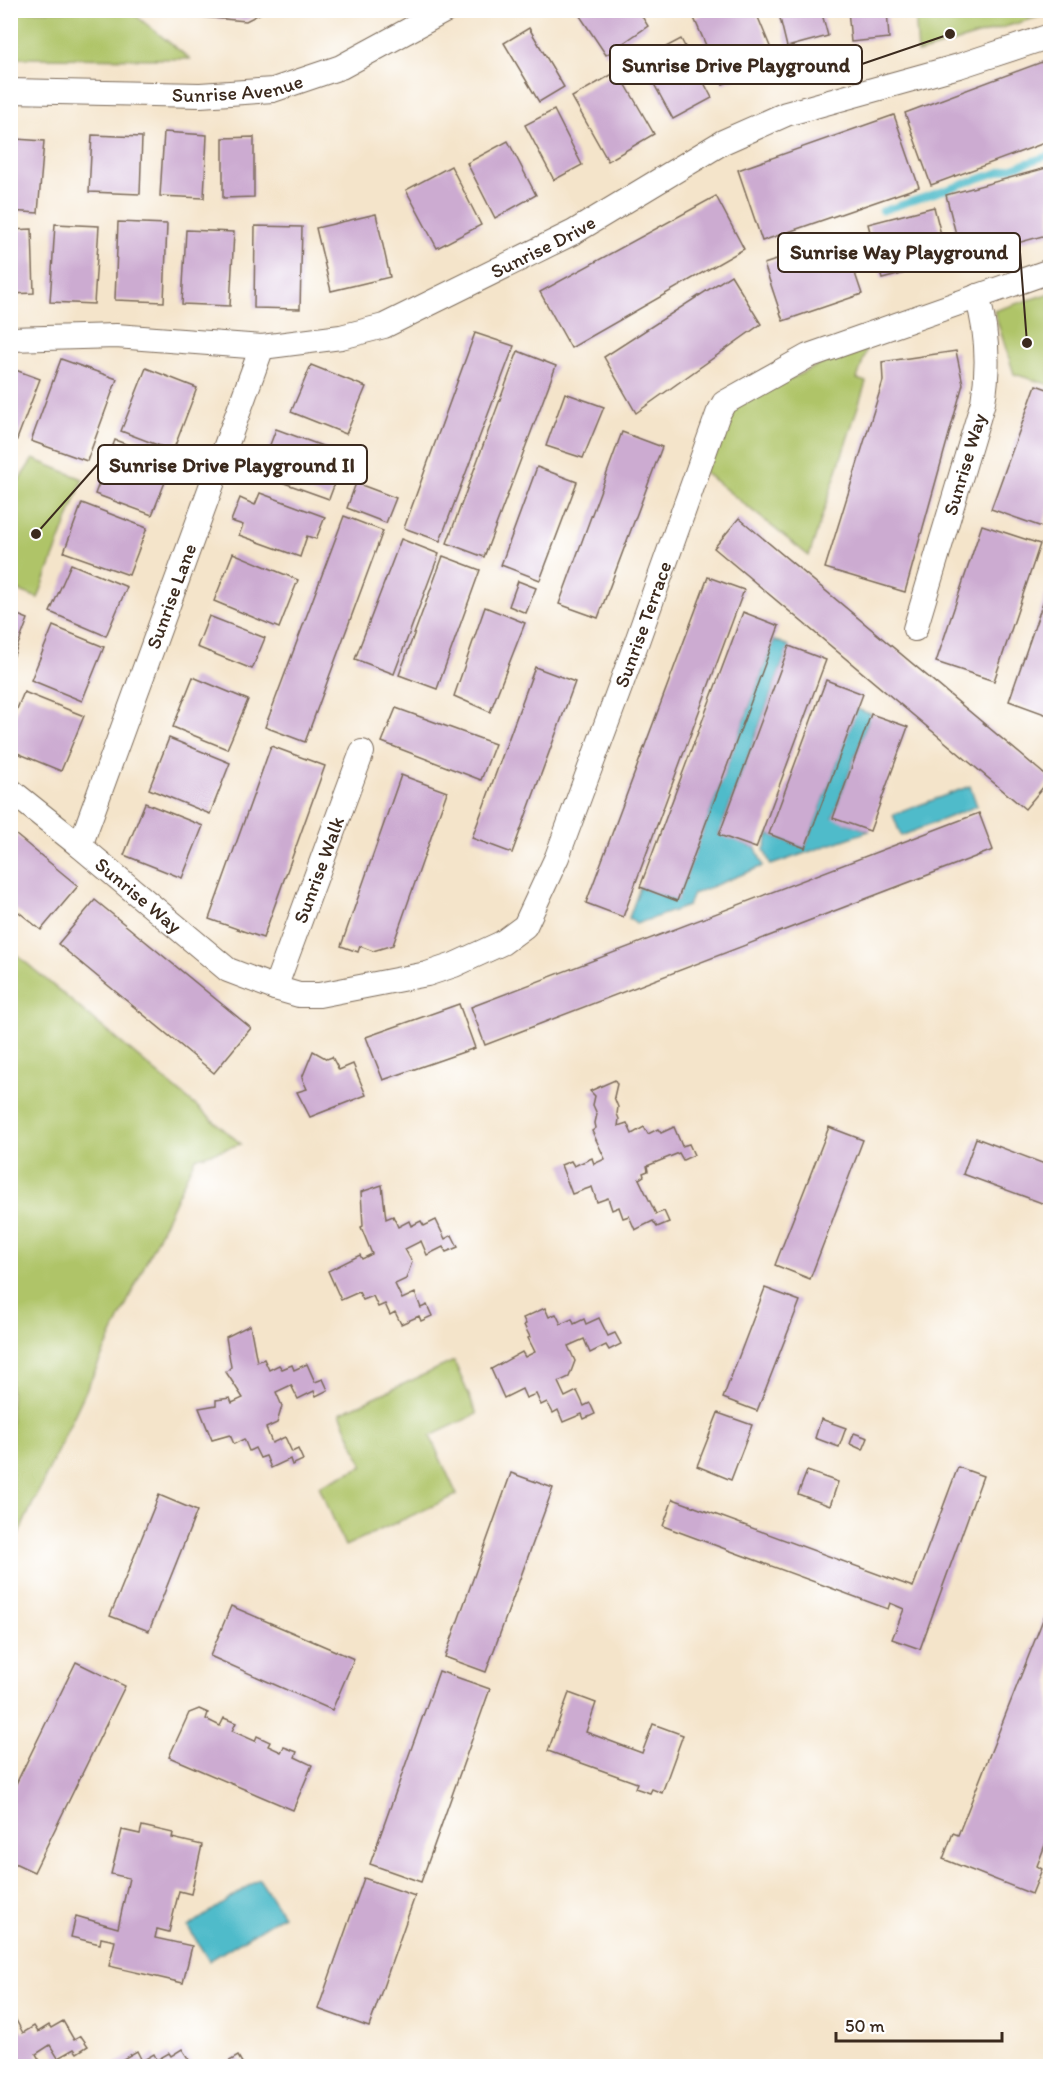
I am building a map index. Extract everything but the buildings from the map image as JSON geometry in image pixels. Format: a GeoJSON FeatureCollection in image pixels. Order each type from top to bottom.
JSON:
{"type":"FeatureCollection","features":[{"type":"Feature","properties":{"kind":"street","name":"Sunrise Avenue"},"geometry":{"type":"LineString","coordinates":[[10,91],[200,95],[273,90],[341,67],[446,10]]}},
{"type":"Feature","properties":{"kind":"street","name":"Sunrise Drive"},"geometry":{"type":"LineString","coordinates":[[10,339],[116,336],[262,347],[341,337],[384,326],[574,232],[723,142],[786,114],[959,66],[1050,36]]}},
{"type":"Feature","properties":{"kind":"street","name":"Sunrise Terrace"},"geometry":{"type":"LineString","coordinates":[[275,988],[299,995],[319,995],[427,974],[502,943],[525,926],[557,857],[718,414],[724,403],[808,356],[1050,271]]}},
{"type":"Feature","properties":{"kind":"street","name":"Sunrise Way"},"geometry":{"type":"LineString","coordinates":[[915,629],[983,402],[987,369],[977,296]]}},
{"type":"Feature","properties":{"kind":"street","name":"Sunrise Lane"},"geometry":{"type":"LineString","coordinates":[[80,846],[262,347]]}},
{"type":"Feature","properties":{"kind":"street","name":"Sunrise Walk"},"geometry":{"type":"LineString","coordinates":[[275,988],[362,752]]}},
{"type":"Feature","properties":{"kind":"street","name":"Sunrise Way"},"geometry":{"type":"LineString","coordinates":[[10,790],[228,970],[275,988]]}},
{"type":"Feature","properties":{"kind":"green space"},"geometry":{"type":"Polygon","coordinates":[[[1050,10],[1048,14],[918,53],[915,11],[1050,10]]]}},
{"type":"Feature","properties":{"kind":"green space"},"geometry":{"type":"Polygon","coordinates":[[[11,11],[130,11],[190,59],[11,58],[11,11]]]}},
{"type":"Feature","properties":{"kind":"green space"},"geometry":{"type":"Polygon","coordinates":[[[1050,293],[1050,385],[1014,374],[994,311],[1050,293]]]}},
{"type":"Feature","properties":{"kind":"green space"},"geometry":{"type":"Polygon","coordinates":[[[870,339],[857,379],[866,382],[809,556],[703,471],[731,409],[870,339]]]}},
{"type":"Feature","properties":{"kind":"green space"},"geometry":{"type":"Polygon","coordinates":[[[33,459],[83,479],[38,598],[10,587],[11,477],[19,480],[33,459]]]}},
{"type":"Feature","properties":{"kind":"green space"},"geometry":{"type":"Polygon","coordinates":[[[11,950],[241,1144],[195,1158],[11,1550],[11,950]]]}},
{"type":"Feature","properties":{"kind":"green space"},"geometry":{"type":"Polygon","coordinates":[[[454,1361],[477,1414],[430,1436],[457,1495],[345,1546],[319,1486],[363,1466],[340,1413],[454,1361]]]}},
{"type":"Feature","properties":{"kind":"water"},"geometry":{"type":"Polygon","coordinates":[[[774,640],[789,646],[719,834],[756,848],[763,866],[693,894],[688,906],[636,924],[629,918],[640,887],[677,900],[774,640]]]}},
{"type":"Feature","properties":{"kind":"water"},"geometry":{"type":"Polygon","coordinates":[[[857,709],[871,714],[833,817],[869,831],[771,865],[764,850],[769,834],[805,848],[857,709]]]}},
{"type":"Feature","properties":{"kind":"water"},"geometry":{"type":"Polygon","coordinates":[[[970,786],[977,806],[901,836],[893,815],[970,786]]]}},
{"type":"Feature","properties":{"kind":"water"},"geometry":{"type":"Polygon","coordinates":[[[259,1879],[283,1915],[209,1961],[188,1927],[259,1879]]]}},
{"type":"Feature","properties":{"kind":"waterway"},"geometry":{"type":"LineString","coordinates":[[882,211],[1050,155]]}},
{"type":"Feature","properties":{"kind":"place","name":"Sunrise Drive Playground"},"geometry":{"type":"Point","coordinates":[950,34]}},
{"type":"Feature","properties":{"kind":"place","name":"Sunrise Way Playground"},"geometry":{"type":"Point","coordinates":[1027,343]}},
{"type":"Feature","properties":{"kind":"place","name":"Sunrise Drive Playground II"},"geometry":{"type":"Point","coordinates":[36,534]}}]}
